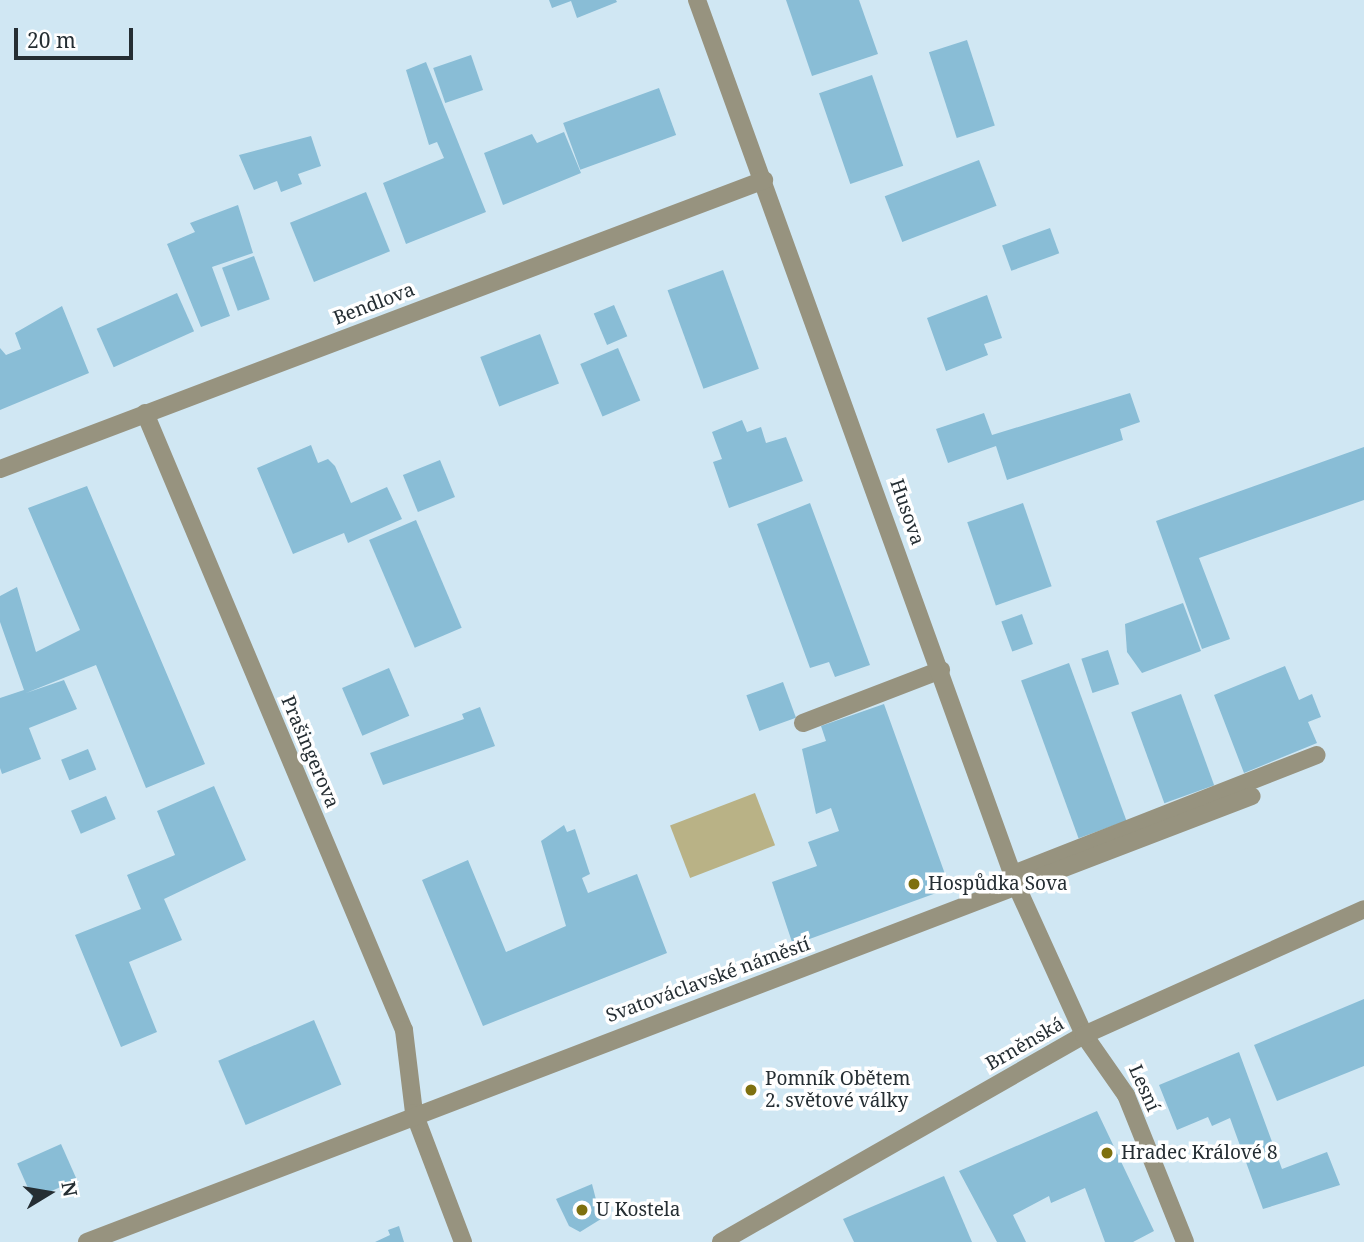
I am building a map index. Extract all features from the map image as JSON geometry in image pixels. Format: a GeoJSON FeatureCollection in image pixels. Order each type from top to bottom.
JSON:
{"type":"FeatureCollection","features":[{"type":"Feature","properties":{"kind":"street","name":"Husova"},"geometry":{"type":"LineString","coordinates":[[697,0],[1015,880],[1084,1035]]}},
{"type":"Feature","properties":{"kind":"street","name":"Bendlova"},"geometry":{"type":"LineString","coordinates":[[0,469],[764,180]]}},
{"type":"Feature","properties":{"kind":"street","name":"Prašingerova"},"geometry":{"type":"LineString","coordinates":[[145,414],[404,1030],[414,1113]]}},
{"type":"Feature","properties":{"kind":"street"},"geometry":{"type":"LineString","coordinates":[[803,723],[941,670]]}},
{"type":"Feature","properties":{"kind":"street"},"geometry":{"type":"LineString","coordinates":[[1015,880],[1317,755]]}},
{"type":"Feature","properties":{"kind":"street"},"geometry":{"type":"LineString","coordinates":[[1015,880],[1252,796]]}},
{"type":"Feature","properties":{"kind":"street","name":"Svatováclavské náměstí"},"geometry":{"type":"LineString","coordinates":[[88,1242],[1015,880]]}},
{"type":"Feature","properties":{"kind":"street","name":"Brněnská"},"geometry":{"type":"LineString","coordinates":[[721,1242],[1084,1035],[1364,909]]}},
{"type":"Feature","properties":{"kind":"street","name":"Lesní"},"geometry":{"type":"LineString","coordinates":[[1084,1035],[1126,1095],[1185,1242]]}},
{"type":"Feature","properties":{"kind":"street"},"geometry":{"type":"LineString","coordinates":[[414,1113],[463,1242]]}},
{"type":"Feature","properties":{"kind":"shaded area"},"geometry":{"type":"Polygon","coordinates":[[[755,793],[775,845],[690,878],[670,826],[755,793]]]}},
{"type":"Feature","properties":{"kind":"building"},"geometry":{"type":"Polygon","coordinates":[[[549,0],[617,2],[577,18],[571,1],[552,8],[549,0]]]}},
{"type":"Feature","properties":{"kind":"building"},"geometry":{"type":"Polygon","coordinates":[[[786,0],[859,0],[878,54],[812,76],[786,0]]]}},
{"type":"Feature","properties":{"kind":"building"},"geometry":{"type":"Polygon","coordinates":[[[967,40],[995,126],[957,138],[929,52],[967,40]]]}},
{"type":"Feature","properties":{"kind":"building"},"geometry":{"type":"Polygon","coordinates":[[[471,55],[483,90],[445,103],[433,68],[471,55]]]}},
{"type":"Feature","properties":{"kind":"building"},"geometry":{"type":"Polygon","coordinates":[[[426,62],[486,212],[406,244],[383,183],[444,158],[437,142],[429,145],[406,70],[426,62]]]}},
{"type":"Feature","properties":{"kind":"building"},"geometry":{"type":"Polygon","coordinates":[[[872,75],[903,166],[850,184],[819,93],[872,75]]]}},
{"type":"Feature","properties":{"kind":"building"},"geometry":{"type":"Polygon","coordinates":[[[659,88],[676,135],[580,170],[563,123],[659,88]]]}},
{"type":"Feature","properties":{"kind":"building"},"geometry":{"type":"Polygon","coordinates":[[[564,132],[581,173],[503,205],[484,153],[532,134],[537,143],[564,132]]]}},
{"type":"Feature","properties":{"kind":"building"},"geometry":{"type":"Polygon","coordinates":[[[311,136],[321,166],[298,174],[302,184],[281,192],[277,181],[254,190],[239,155],[311,136]]]}},
{"type":"Feature","properties":{"kind":"building"},"geometry":{"type":"Polygon","coordinates":[[[979,160],[997,206],[902,242],[885,196],[979,160]]]}},
{"type":"Feature","properties":{"kind":"building"},"geometry":{"type":"Polygon","coordinates":[[[366,192],[390,251],[314,282],[290,223],[366,192]]]}},
{"type":"Feature","properties":{"kind":"building"},"geometry":{"type":"Polygon","coordinates":[[[238,205],[253,253],[212,267],[230,316],[201,327],[167,244],[195,232],[190,223],[238,205]]]}},
{"type":"Feature","properties":{"kind":"building"},"geometry":{"type":"Polygon","coordinates":[[[1050,228],[1059,253],[1011,271],[1002,245],[1050,228]]]}},
{"type":"Feature","properties":{"kind":"building"},"geometry":{"type":"Polygon","coordinates":[[[254,256],[270,299],[238,311],[222,268],[254,256]]]}},
{"type":"Feature","properties":{"kind":"building"},"geometry":{"type":"Polygon","coordinates":[[[723,270],[759,369],[703,389],[668,290],[723,270]]]}},
{"type":"Feature","properties":{"kind":"building"},"geometry":{"type":"Polygon","coordinates":[[[177,293],[194,331],[114,367],[97,329],[177,293]]]}},
{"type":"Feature","properties":{"kind":"building"},"geometry":{"type":"Polygon","coordinates":[[[987,295],[1002,338],[984,344],[988,355],[946,371],[927,318],[987,295]]]}},
{"type":"Feature","properties":{"kind":"building"},"geometry":{"type":"Polygon","coordinates":[[[614,305],[627,336],[607,345],[594,314],[614,305]]]}},
{"type":"Feature","properties":{"kind":"building"},"geometry":{"type":"Polygon","coordinates":[[[62,306],[89,373],[0,410],[0,348],[6,355],[21,349],[15,333],[62,306]]]}},
{"type":"Feature","properties":{"kind":"building"},"geometry":{"type":"Polygon","coordinates":[[[540,334],[559,383],[499,406],[480,357],[540,334]]]}},
{"type":"Feature","properties":{"kind":"building"},"geometry":{"type":"Polygon","coordinates":[[[618,348],[640,400],[603,416],[580,364],[618,348]]]}},
{"type":"Feature","properties":{"kind":"building"},"geometry":{"type":"Polygon","coordinates":[[[1130,393],[1140,422],[1120,429],[1123,440],[1007,480],[996,446],[948,463],[936,429],[984,413],[992,435],[1130,393]]]}},
{"type":"Feature","properties":{"kind":"building"},"geometry":{"type":"Polygon","coordinates":[[[742,420],[747,432],[761,427],[766,443],[786,437],[803,481],[729,508],[713,462],[722,459],[712,432],[742,420]]]}},
{"type":"Feature","properties":{"kind":"building"},"geometry":{"type":"Polygon","coordinates":[[[311,445],[318,463],[328,459],[335,466],[351,503],[387,487],[402,519],[348,543],[344,533],[293,554],[257,468],[311,445]]]}},
{"type":"Feature","properties":{"kind":"building"},"geometry":{"type":"Polygon","coordinates":[[[1364,447],[1364,500],[1199,558],[1230,639],[1202,649],[1156,521],[1364,447]]]}},
{"type":"Feature","properties":{"kind":"building"},"geometry":{"type":"Polygon","coordinates":[[[440,460],[455,497],[418,512],[403,475],[440,460]]]}},
{"type":"Feature","properties":{"kind":"building"},"geometry":{"type":"Polygon","coordinates":[[[87,486],[205,764],[146,788],[96,665],[26,693],[64,680],[77,709],[29,728],[41,759],[2,774],[0,768],[0,698],[24,690],[0,622],[0,596],[17,587],[36,652],[80,630],[28,508],[87,486]]]}},
{"type":"Feature","properties":{"kind":"building"},"geometry":{"type":"Polygon","coordinates":[[[810,503],[870,665],[835,677],[829,662],[810,668],[757,524],[810,503]]]}},
{"type":"Feature","properties":{"kind":"building"},"geometry":{"type":"Polygon","coordinates":[[[1023,503],[1052,586],[996,605],[967,522],[1023,503]]]}},
{"type":"Feature","properties":{"kind":"building"},"geometry":{"type":"Polygon","coordinates":[[[416,520],[462,628],[415,648],[369,540],[416,520]]]}},
{"type":"Feature","properties":{"kind":"building"},"geometry":{"type":"Polygon","coordinates":[[[1183,603],[1201,651],[1142,673],[1127,652],[1125,624],[1183,603]]]}},
{"type":"Feature","properties":{"kind":"building"},"geometry":{"type":"Polygon","coordinates":[[[1022,614],[1033,644],[1012,652],[1001,622],[1022,614]]]}},
{"type":"Feature","properties":{"kind":"building"},"geometry":{"type":"Polygon","coordinates":[[[1108,650],[1119,684],[1092,693],[1081,659],[1108,650]]]}},
{"type":"Feature","properties":{"kind":"building"},"geometry":{"type":"Polygon","coordinates":[[[1069,663],[1126,821],[1079,838],[1021,680],[1069,663]]]}},
{"type":"Feature","properties":{"kind":"building"},"geometry":{"type":"Polygon","coordinates":[[[1285,666],[1299,700],[1312,694],[1321,717],[1308,722],[1317,743],[1244,773],[1214,695],[1285,666]]]}},
{"type":"Feature","properties":{"kind":"building"},"geometry":{"type":"Polygon","coordinates":[[[389,668],[409,716],[362,736],[342,688],[389,668]]]}},
{"type":"Feature","properties":{"kind":"building"},"geometry":{"type":"Polygon","coordinates":[[[783,682],[796,718],[759,731],[746,695],[783,682]]]}},
{"type":"Feature","properties":{"kind":"building"},"geometry":{"type":"Polygon","coordinates":[[[1181,694],[1214,785],[1164,803],[1131,712],[1181,694]]]}},
{"type":"Feature","properties":{"kind":"building"},"geometry":{"type":"Polygon","coordinates":[[[884,704],[950,888],[793,945],[772,882],[817,866],[808,842],[839,831],[831,808],[816,814],[802,749],[826,741],[821,726],[884,704]]]}},
{"type":"Feature","properties":{"kind":"building"},"geometry":{"type":"Polygon","coordinates":[[[480,707],[495,746],[383,785],[370,753],[464,719],[462,714],[480,707]]]}},
{"type":"Feature","properties":{"kind":"building"},"geometry":{"type":"Polygon","coordinates":[[[88,749],[96,769],[69,780],[61,760],[88,749]]]}},
{"type":"Feature","properties":{"kind":"building"},"geometry":{"type":"Polygon","coordinates":[[[214,786],[246,860],[164,899],[182,940],[129,962],[157,1032],[121,1047],[75,935],[141,909],[127,875],[175,855],[157,811],[214,786]]]}},
{"type":"Feature","properties":{"kind":"building"},"geometry":{"type":"Polygon","coordinates":[[[106,796],[116,819],[81,834],[71,811],[106,796]]]}},
{"type":"Feature","properties":{"kind":"building"},"geometry":{"type":"Polygon","coordinates":[[[564,825],[567,832],[575,829],[590,874],[582,878],[588,893],[637,874],[667,953],[483,1026],[422,880],[468,860],[506,952],[566,926],[541,841],[564,825]]]}},
{"type":"Feature","properties":{"kind":"building"},"geometry":{"type":"Polygon","coordinates":[[[1364,999],[1364,1066],[1277,1101],[1254,1045],[1364,999]]]}},
{"type":"Feature","properties":{"kind":"building"},"geometry":{"type":"Polygon","coordinates":[[[314,1020],[341,1084],[246,1125],[218,1061],[314,1020]]]}},
{"type":"Feature","properties":{"kind":"building"},"geometry":{"type":"Polygon","coordinates":[[[1239,1052],[1282,1169],[1327,1152],[1340,1185],[1263,1209],[1230,1118],[1212,1126],[1208,1117],[1177,1130],[1159,1085],[1239,1052]]]}},
{"type":"Feature","properties":{"kind":"building"},"geometry":{"type":"Polygon","coordinates":[[[1097,1111],[1154,1231],[1133,1242],[1105,1242],[1085,1188],[1051,1203],[1049,1196],[1013,1215],[1026,1242],[997,1242],[959,1171],[1097,1111]]]}},
{"type":"Feature","properties":{"kind":"building"},"geometry":{"type":"Polygon","coordinates":[[[61,1144],[77,1180],[33,1199],[17,1164],[61,1144]]]}},
{"type":"Feature","properties":{"kind":"building"},"geometry":{"type":"Polygon","coordinates":[[[944,1176],[972,1242],[854,1242],[843,1219],[944,1176]]]}},
{"type":"Feature","properties":{"kind":"building"},"geometry":{"type":"Polygon","coordinates":[[[592,1184],[601,1219],[580,1232],[569,1226],[556,1199],[592,1184]]]}},
{"type":"Feature","properties":{"kind":"building"},"geometry":{"type":"Polygon","coordinates":[[[399,1226],[404,1242],[375,1242],[390,1235],[388,1230],[399,1226]]]}},
{"type":"Feature","properties":{"kind":"place","name":"Hospůdka Sova"},"geometry":{"type":"Point","coordinates":[914,884]}},
{"type":"Feature","properties":{"kind":"place","name":"Pomník Obětem 2. světové války"},"geometry":{"type":"Point","coordinates":[751,1090]}},
{"type":"Feature","properties":{"kind":"place","name":"Hradec Králové 8"},"geometry":{"type":"Point","coordinates":[1107,1153]}},
{"type":"Feature","properties":{"kind":"place","name":"U Kostela"},"geometry":{"type":"Point","coordinates":[582,1210]}}]}
